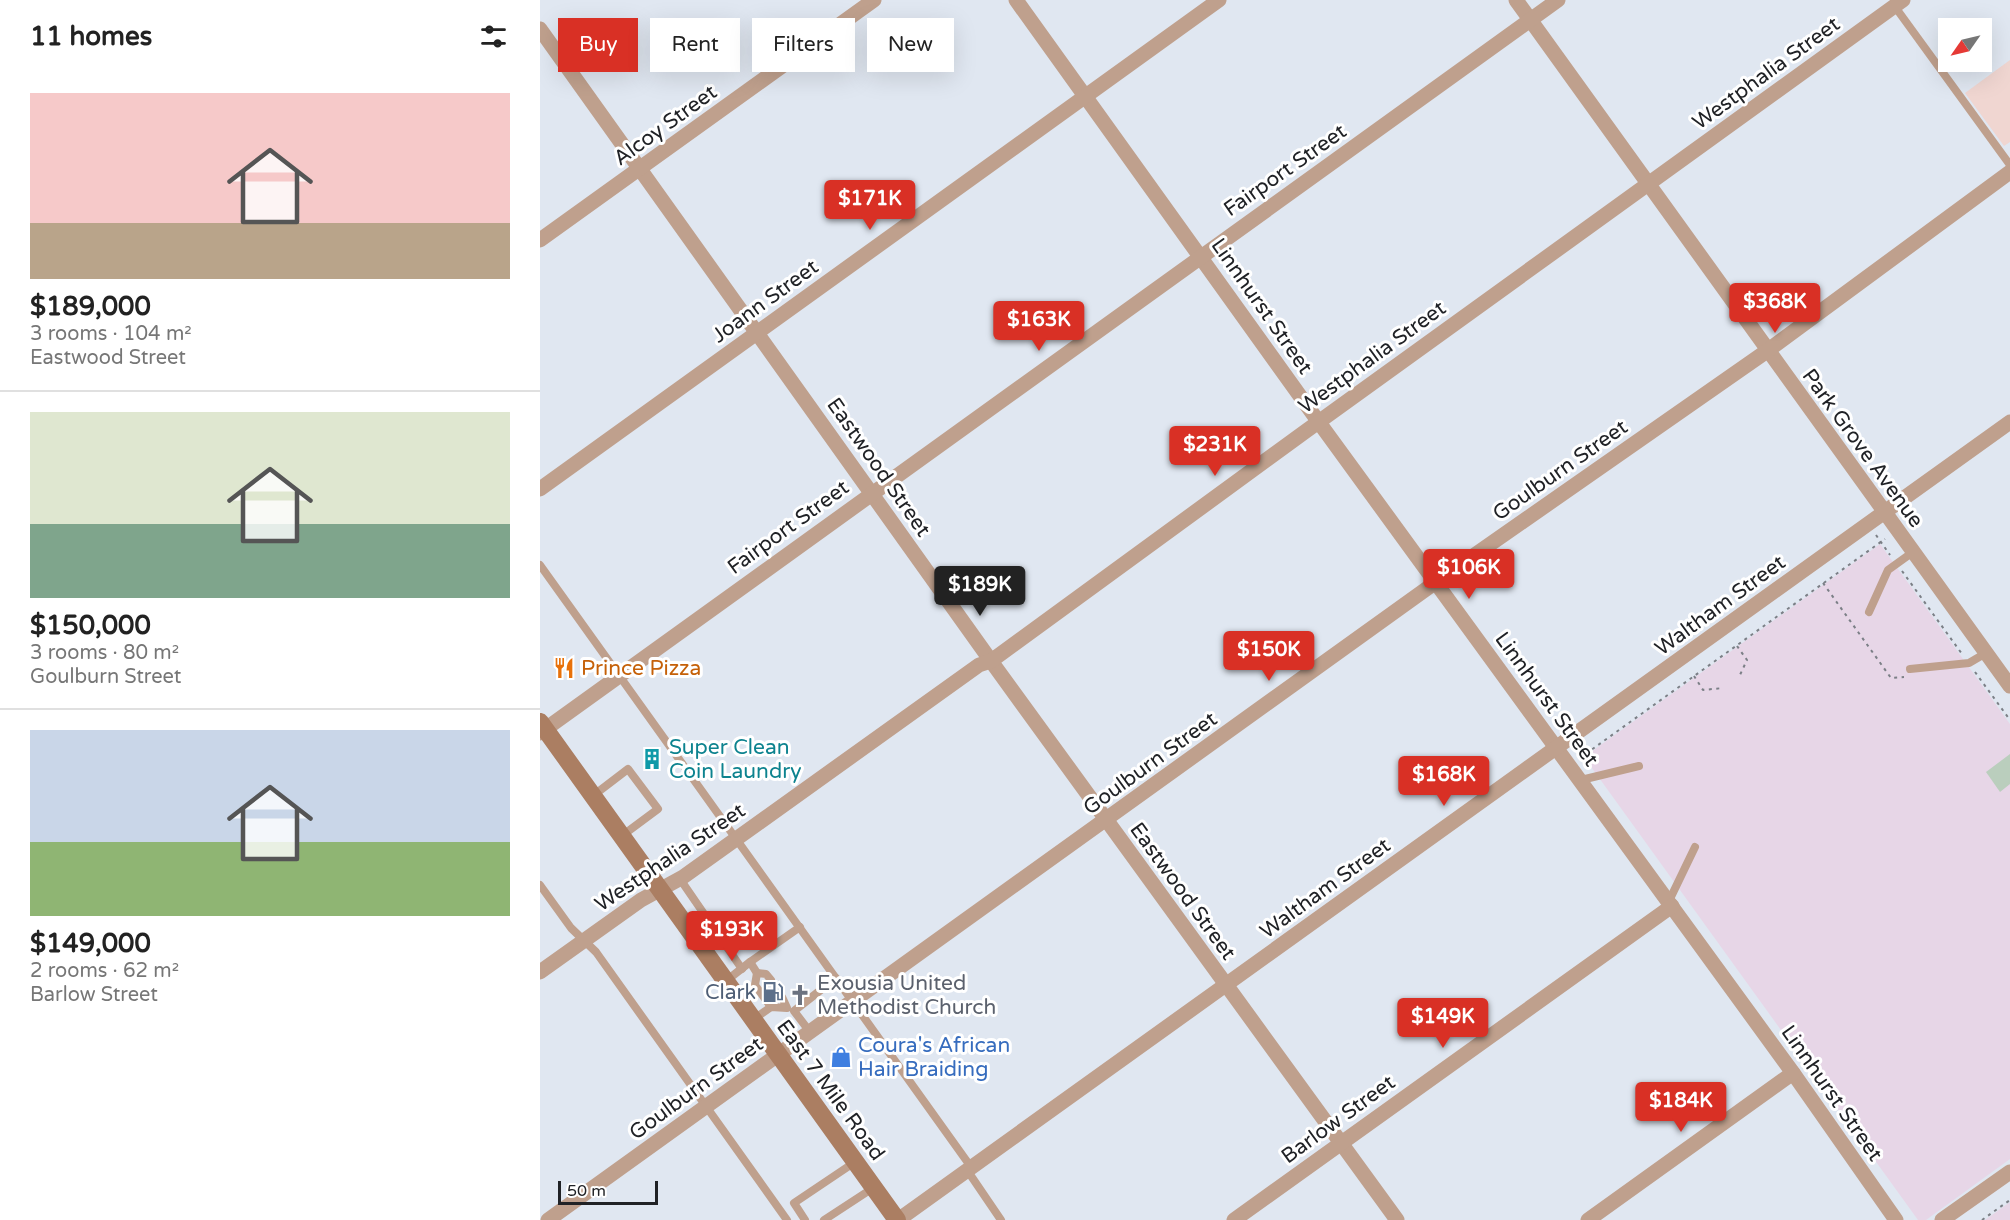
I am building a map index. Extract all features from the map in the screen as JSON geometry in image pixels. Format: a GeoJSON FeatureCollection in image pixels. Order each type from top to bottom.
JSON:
{"type":"FeatureCollection","features":[{"type":"Feature","properties":{"kind":"street","name":"Alcoy Street"},"geometry":{"type":"LineString","coordinates":[[540,240],[873,0]]}},
{"type":"Feature","properties":{"kind":"street","name":"Linnhurst Street"},"geometry":{"type":"LineString","coordinates":[[1016,0],[1318,422],[1793,1073],[1896,1220]]}},
{"type":"Feature","properties":{"kind":"street","name":"Joann Street"},"geometry":{"type":"LineString","coordinates":[[540,489],[1219,0]]}},
{"type":"Feature","properties":{"kind":"street","name":"Park Grove Avenue"},"geometry":{"type":"LineString","coordinates":[[1516,0],[1986,653],[2005,668],[2010,686]]}},
{"type":"Feature","properties":{"kind":"street","name":"Fairport Street"},"geometry":{"type":"LineString","coordinates":[[542,728],[1558,0]]}},
{"type":"Feature","properties":{"kind":"street","name":"Westphalia Street"},"geometry":{"type":"LineString","coordinates":[[540,972],[658,890],[680,879],[980,665],[991,661],[1896,2]]}},
{"type":"Feature","properties":{"kind":"street","name":"Eastwood Street"},"geometry":{"type":"LineString","coordinates":[[540,29],[1106,821],[1397,1220]]}},
{"type":"Feature","properties":{"kind":"street","name":"Goulburn Street"},"geometry":{"type":"LineString","coordinates":[[548,1220],[1436,582],[1767,351],[2010,172]]}},
{"type":"Feature","properties":{"kind":"street","name":"Waltham Street"},"geometry":{"type":"LineString","coordinates":[[898,1220],[2010,422]]}},
{"type":"Feature","properties":{"kind":"street","name":"East 7 Mile Road"},"geometry":{"type":"LineString","coordinates":[[542,728],[777,1056],[898,1220]]}},
{"type":"Feature","properties":{"kind":"street","name":"Barlow Street"},"geometry":{"type":"LineString","coordinates":[[1234,1220],[1670,903]]}},
{"type":"Feature","properties":{"kind":"street"},"geometry":{"type":"LineString","coordinates":[[1588,1220],[1793,1073]]}},
{"type":"Feature","properties":{"kind":"street"},"geometry":{"type":"LineString","coordinates":[[1942,1220],[2010,1172]]}},
{"type":"Feature","properties":{"kind":"lane"},"geometry":{"type":"LineString","coordinates":[[1896,2],[2010,165]]}},
{"type":"Feature","properties":{"kind":"lane"},"geometry":{"type":"LineString","coordinates":[[1869,612],[1888,570],[1913,552]]}},
{"type":"Feature","properties":{"kind":"lane"},"geometry":{"type":"LineString","coordinates":[[540,565],[853,1001],[969,1169],[1001,1220]]}},
{"type":"Feature","properties":{"kind":"lane"},"geometry":{"type":"LineString","coordinates":[[1912,672],[1969,663],[1986,653]]}},
{"type":"Feature","properties":{"kind":"lane"},"geometry":{"type":"LineString","coordinates":[[1581,780],[1639,766]]}},
{"type":"Feature","properties":{"kind":"lane"},"geometry":{"type":"LineString","coordinates":[[592,796],[628,769],[658,808],[621,837]]}},
{"type":"Feature","properties":{"kind":"lane"},"geometry":{"type":"LineString","coordinates":[[1670,903],[1695,847]]}},
{"type":"Feature","properties":{"kind":"lane"},"geometry":{"type":"LineString","coordinates":[[680,879],[742,969]]}},
{"type":"Feature","properties":{"kind":"lane"},"geometry":{"type":"LineString","coordinates":[[540,885],[571,928],[585,939],[788,1220]]}},
{"type":"Feature","properties":{"kind":"lane"},"geometry":{"type":"LineString","coordinates":[[724,982],[800,927]]}},
{"type":"Feature","properties":{"kind":"lane"},"geometry":{"type":"LineString","coordinates":[[750,962],[758,973],[766,974],[771,980]]}},
{"type":"Feature","properties":{"kind":"lane"},"geometry":{"type":"LineString","coordinates":[[758,973],[755,985],[771,1007]]}},
{"type":"Feature","properties":{"kind":"lane"},"geometry":{"type":"LineString","coordinates":[[752,1020],[771,1007],[791,1009],[836,978]]}},
{"type":"Feature","properties":{"kind":"lane"},"geometry":{"type":"LineString","coordinates":[[782,997],[810,1032]]}},
{"type":"Feature","properties":{"kind":"lane"},"geometry":{"type":"LineString","coordinates":[[805,1220],[794,1203],[855,1162]]}},
{"type":"Feature","properties":{"kind":"lane"},"geometry":{"type":"LineString","coordinates":[[824,1220],[874,1187]]}},
{"type":"Feature","properties":{"kind":"path"},"geometry":{"type":"LineString","coordinates":[[1870,522],[1880,542],[2010,720]]}},
{"type":"Feature","properties":{"kind":"path"},"geometry":{"type":"LineString","coordinates":[[1568,763],[1580,758],[1897,530]]}},
{"type":"Feature","properties":{"kind":"path"},"geometry":{"type":"LineString","coordinates":[[1823,583],[1892,678],[1912,672]]}},
{"type":"Feature","properties":{"kind":"path"},"geometry":{"type":"LineString","coordinates":[[1737,645],[1747,660],[1739,677]]}},
{"type":"Feature","properties":{"kind":"path"},"geometry":{"type":"LineString","coordinates":[[1694,676],[1704,690],[1723,688]]}},
{"type":"Feature","properties":{"kind":"path"},"geometry":{"type":"LineString","coordinates":[[1982,1220],[2010,1200]]}},
{"type":"Feature","properties":{"kind":"shaded area"},"geometry":{"type":"Polygon","coordinates":[[[2010,60],[2010,142],[2004,146],[1965,93],[2010,60]]]}},
{"type":"Feature","properties":{"kind":"shaded area"},"geometry":{"type":"Polygon","coordinates":[[[1880,544],[2010,724],[2010,1159],[1926,1220],[1918,1220],[1584,757],[1880,544]]]}},
{"type":"Feature","properties":{"kind":"shaded area"},"geometry":{"type":"Polygon","coordinates":[[[2010,1202],[2010,1220],[1985,1220],[2010,1202]]]}},
{"type":"Feature","properties":{"kind":"green space"},"geometry":{"type":"Polygon","coordinates":[[[2010,754],[2010,784],[2000,792],[1986,772],[2010,754]]]}},
{"type":"Feature","properties":{"kind":"place","name":"Prince Pizza"},"geometry":{"type":"Point","coordinates":[564,668]}},
{"type":"Feature","properties":{"kind":"place","name":"Super Clean Coin Laundry"},"geometry":{"type":"Point","coordinates":[652,759]}},
{"type":"Feature","properties":{"kind":"place","name":"Clark"},"geometry":{"type":"Point","coordinates":[773,992]}},
{"type":"Feature","properties":{"kind":"place","name":"Exousia United Methodist Church"},"geometry":{"type":"Point","coordinates":[800,995]}},
{"type":"Feature","properties":{"kind":"place","name":"Coura's African Hair Braiding"},"geometry":{"type":"Point","coordinates":[841,1057]}}]}
